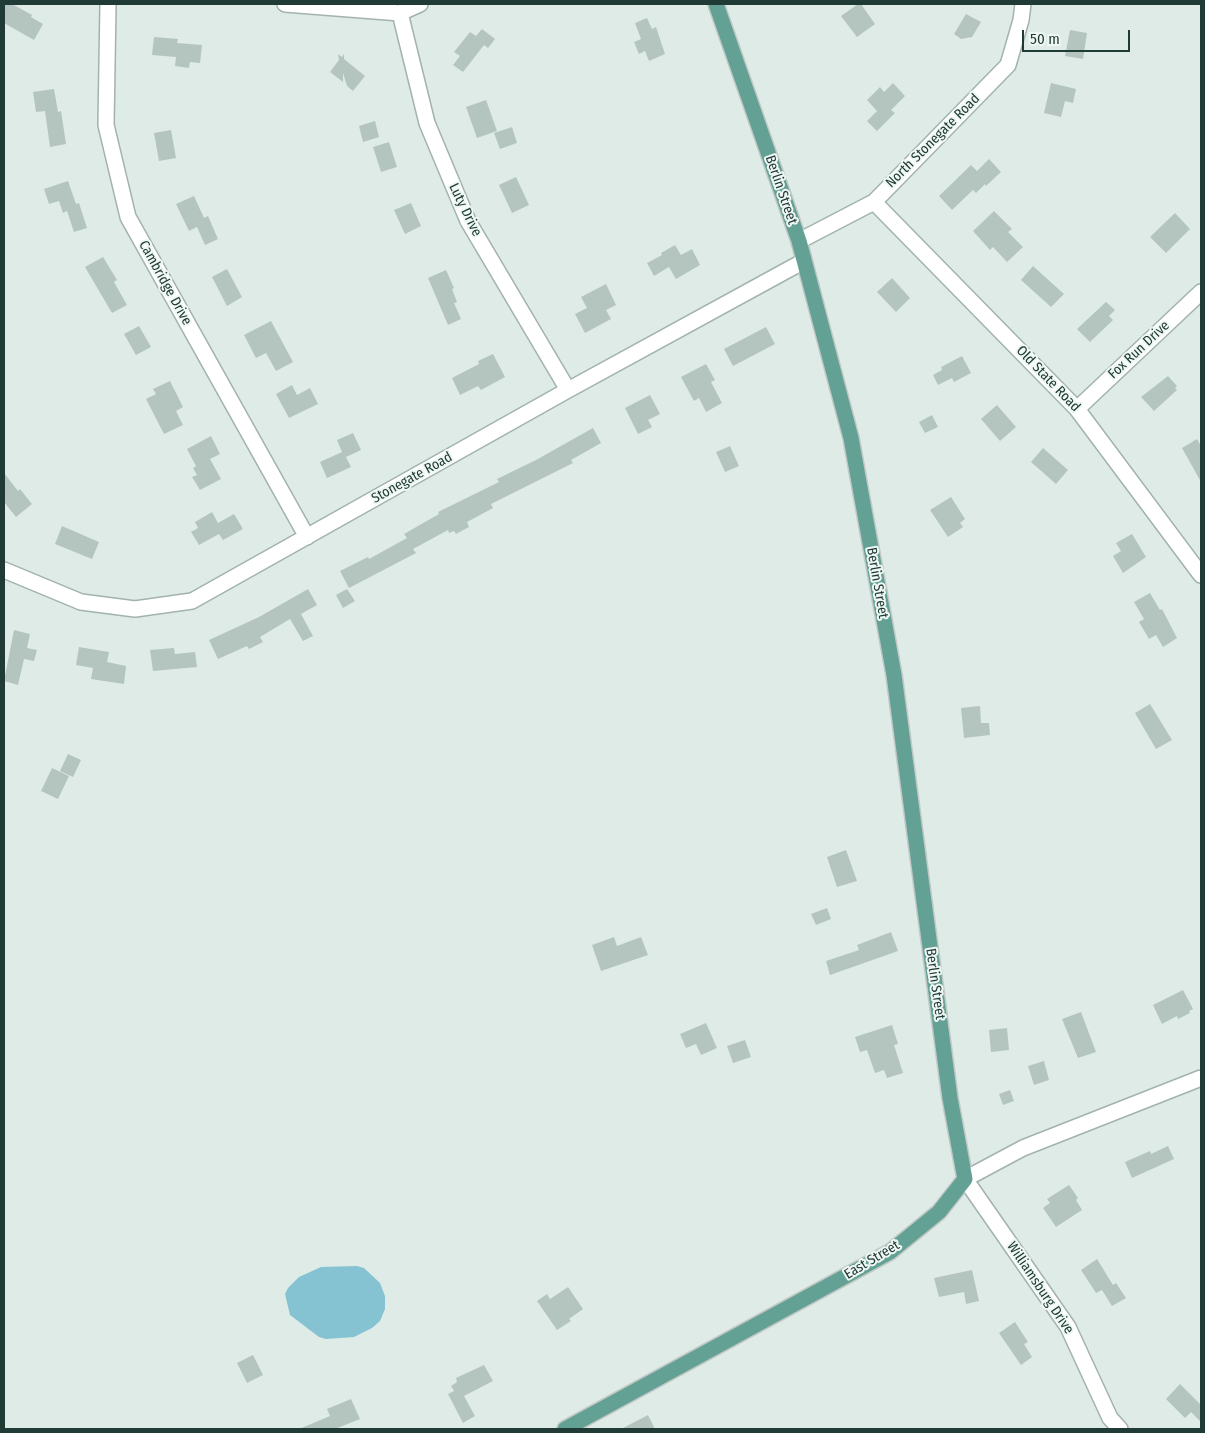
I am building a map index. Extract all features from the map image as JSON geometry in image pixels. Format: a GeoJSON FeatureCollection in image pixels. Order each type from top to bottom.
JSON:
{"type":"FeatureCollection","features":[{"type":"Feature","properties":{"kind":"main road","name":"Berlin Street"},"geometry":{"type":"LineString","coordinates":[[716,4],[799,241],[851,438],[894,674],[950,1098],[965,1178]]}},
{"type":"Feature","properties":{"kind":"main road","name":"East Street"},"geometry":{"type":"LineString","coordinates":[[565,1429],[890,1252],[939,1212],[965,1178]]}},
{"type":"Feature","properties":{"kind":"street","name":"Cambridge Drive"},"geometry":{"type":"LineString","coordinates":[[108,4],[106,125],[128,217],[307,537]]}},
{"type":"Feature","properties":{"kind":"street"},"geometry":{"type":"LineString","coordinates":[[285,4],[400,13],[420,4]]}},
{"type":"Feature","properties":{"kind":"street","name":"North Stonegate Road"},"geometry":{"type":"LineString","coordinates":[[799,241],[874,202],[1008,65],[1021,20],[1023,4]]}},
{"type":"Feature","properties":{"kind":"street","name":"Luty Drive"},"geometry":{"type":"LineString","coordinates":[[400,13],[427,124],[468,221],[568,390]]}},
{"type":"Feature","properties":{"kind":"street","name":"Old State Road"},"geometry":{"type":"LineString","coordinates":[[874,202],[1077,409],[1201,575]]}},
{"type":"Feature","properties":{"kind":"street","name":"Stonegate Road"},"geometry":{"type":"LineString","coordinates":[[4,570],[81,602],[135,609],[192,601],[568,390],[804,261]]}},
{"type":"Feature","properties":{"kind":"street","name":"Fox Run Drive"},"geometry":{"type":"LineString","coordinates":[[1077,409],[1201,292]]}},
{"type":"Feature","properties":{"kind":"street","name":"East Street"},"geometry":{"type":"LineString","coordinates":[[965,1178],[1023,1148],[1201,1078]]}},
{"type":"Feature","properties":{"kind":"street","name":"Williamsburg Drive"},"geometry":{"type":"LineString","coordinates":[[965,1178],[1068,1327],[1110,1418],[1120,1429]]}},
{"type":"Feature","properties":{"kind":"water"},"geometry":{"type":"Polygon","coordinates":[[[357,1266],[364,1268],[380,1283],[385,1296],[385,1309],[380,1321],[372,1328],[354,1337],[326,1339],[319,1337],[290,1315],[285,1294],[299,1277],[321,1267],[357,1266]]]}},
{"type":"Feature","properties":{"kind":"building"},"geometry":{"type":"Polygon","coordinates":[[[4,4],[12,4],[32,15],[31,17],[43,24],[34,40],[4,23],[4,4]]]}},
{"type":"Feature","properties":{"kind":"building"},"geometry":{"type":"Polygon","coordinates":[[[858,4],[861,4],[875,24],[857,37],[841,16],[858,4]]]}},
{"type":"Feature","properties":{"kind":"building"},"geometry":{"type":"Polygon","coordinates":[[[966,14],[981,22],[972,37],[961,39],[954,34],[966,14]]]}},
{"type":"Feature","properties":{"kind":"building"},"geometry":{"type":"Polygon","coordinates":[[[647,18],[652,29],[656,27],[665,54],[649,61],[645,51],[639,54],[634,42],[641,39],[635,23],[647,18]]]}},
{"type":"Feature","properties":{"kind":"building"},"geometry":{"type":"Polygon","coordinates":[[[482,29],[495,39],[488,48],[484,45],[463,72],[453,65],[460,56],[454,52],[470,32],[476,36],[482,29]]]}},
{"type":"Feature","properties":{"kind":"building"},"geometry":{"type":"Polygon","coordinates":[[[1070,30],[1087,33],[1083,59],[1065,56],[1070,30]]]}},
{"type":"Feature","properties":{"kind":"building"},"geometry":{"type":"Polygon","coordinates":[[[154,37],[178,39],[177,43],[202,45],[200,63],[190,62],[189,68],[175,66],[176,57],[152,55],[154,37]]]}},
{"type":"Feature","properties":{"kind":"building"},"geometry":{"type":"Polygon","coordinates":[[[338,54],[342,57],[344,54],[344,59],[365,76],[353,91],[347,86],[343,73],[343,82],[330,72],[339,60],[338,54]]]}},
{"type":"Feature","properties":{"kind":"building"},"geometry":{"type":"Polygon","coordinates":[[[893,83],[905,96],[891,110],[895,113],[877,131],[867,121],[877,111],[867,100],[880,87],[884,92],[893,83]]]}},
{"type":"Feature","properties":{"kind":"building"},"geometry":{"type":"Polygon","coordinates":[[[1051,83],[1076,89],[1073,103],[1065,101],[1061,117],[1044,113],[1051,83]]]}},
{"type":"Feature","properties":{"kind":"building"},"geometry":{"type":"Polygon","coordinates":[[[54,89],[58,112],[61,111],[66,144],[50,147],[45,111],[36,112],[33,92],[54,89]]]}},
{"type":"Feature","properties":{"kind":"building"},"geometry":{"type":"Polygon","coordinates":[[[486,100],[497,131],[477,138],[466,107],[486,100]]]}},
{"type":"Feature","properties":{"kind":"building"},"geometry":{"type":"Polygon","coordinates":[[[375,121],[379,137],[363,142],[359,126],[375,121]]]}},
{"type":"Feature","properties":{"kind":"building"},"geometry":{"type":"Polygon","coordinates":[[[512,127],[517,143],[500,149],[494,133],[512,127]]]}},
{"type":"Feature","properties":{"kind":"building"},"geometry":{"type":"Polygon","coordinates":[[[171,130],[176,158],[159,161],[154,133],[171,130]]]}},
{"type":"Feature","properties":{"kind":"building"},"geometry":{"type":"Polygon","coordinates":[[[389,142],[397,167],[381,172],[373,147],[389,142]]]}},
{"type":"Feature","properties":{"kind":"building"},"geometry":{"type":"Polygon","coordinates":[[[989,159],[1001,172],[976,193],[973,190],[952,210],[939,196],[971,165],[977,171],[989,159]]]}},
{"type":"Feature","properties":{"kind":"building"},"geometry":{"type":"Polygon","coordinates":[[[516,177],[529,205],[512,213],[499,185],[516,177]]]}},
{"type":"Feature","properties":{"kind":"building"},"geometry":{"type":"Polygon","coordinates":[[[68,181],[76,204],[79,203],[87,228],[74,232],[67,211],[63,213],[59,201],[49,204],[44,189],[68,181]]]}},
{"type":"Feature","properties":{"kind":"building"},"geometry":{"type":"Polygon","coordinates":[[[194,196],[204,218],[208,216],[218,239],[205,245],[197,227],[189,231],[176,204],[194,196]]]}},
{"type":"Feature","properties":{"kind":"building"},"geometry":{"type":"Polygon","coordinates":[[[411,203],[421,226],[405,234],[394,210],[411,203]]]}},
{"type":"Feature","properties":{"kind":"building"},"geometry":{"type":"Polygon","coordinates":[[[994,211],[1012,229],[1008,232],[1023,247],[1007,262],[993,247],[990,250],[973,231],[994,211]]]}},
{"type":"Feature","properties":{"kind":"building"},"geometry":{"type":"Polygon","coordinates":[[[1175,213],[1190,229],[1166,253],[1150,237],[1175,213]]]}},
{"type":"Feature","properties":{"kind":"building"},"geometry":{"type":"Polygon","coordinates":[[[675,245],[681,255],[692,249],[700,265],[676,279],[669,267],[654,276],[647,263],[675,245]]]}},
{"type":"Feature","properties":{"kind":"building"},"geometry":{"type":"Polygon","coordinates":[[[103,257],[117,280],[114,282],[127,305],[112,313],[85,267],[103,257]]]}},
{"type":"Feature","properties":{"kind":"building"},"geometry":{"type":"Polygon","coordinates":[[[1033,266],[1064,294],[1051,307],[1021,280],[1033,266]]]}},
{"type":"Feature","properties":{"kind":"building"},"geometry":{"type":"Polygon","coordinates":[[[227,269],[242,297],[227,306],[212,277],[227,269]]]}},
{"type":"Feature","properties":{"kind":"building"},"geometry":{"type":"Polygon","coordinates":[[[446,270],[454,288],[452,289],[457,302],[454,303],[461,319],[448,325],[428,278],[446,270]]]}},
{"type":"Feature","properties":{"kind":"building"},"geometry":{"type":"Polygon","coordinates":[[[892,278],[910,298],[896,312],[877,292],[892,278]]]}},
{"type":"Feature","properties":{"kind":"building"},"geometry":{"type":"Polygon","coordinates":[[[606,284],[616,305],[606,310],[611,319],[585,333],[575,314],[587,308],[581,297],[606,284]]]}},
{"type":"Feature","properties":{"kind":"building"},"geometry":{"type":"Polygon","coordinates":[[[1106,302],[1115,310],[1109,316],[1113,320],[1090,342],[1077,329],[1106,302]]]}},
{"type":"Feature","properties":{"kind":"building"},"geometry":{"type":"Polygon","coordinates":[[[271,321],[293,362],[276,371],[266,353],[256,358],[244,335],[271,321]]]}},
{"type":"Feature","properties":{"kind":"building"},"geometry":{"type":"Polygon","coordinates":[[[139,326],[151,347],[136,355],[124,334],[139,326]]]}},
{"type":"Feature","properties":{"kind":"building"},"geometry":{"type":"Polygon","coordinates":[[[766,327],[775,344],[733,366],[724,349],[766,327]]]}},
{"type":"Feature","properties":{"kind":"building"},"geometry":{"type":"Polygon","coordinates":[[[493,354],[505,377],[481,390],[478,386],[460,395],[452,378],[479,364],[478,361],[493,354]]]}},
{"type":"Feature","properties":{"kind":"building"},"geometry":{"type":"Polygon","coordinates":[[[962,356],[971,373],[954,382],[952,378],[938,385],[933,375],[942,370],[941,367],[962,356]]]}},
{"type":"Feature","properties":{"kind":"building"},"geometry":{"type":"Polygon","coordinates":[[[706,364],[715,380],[711,382],[722,403],[706,412],[699,398],[694,401],[681,377],[706,364]]]}},
{"type":"Feature","properties":{"kind":"building"},"geometry":{"type":"Polygon","coordinates":[[[1168,376],[1177,386],[1175,388],[1177,390],[1154,411],[1141,397],[1168,376]]]}},
{"type":"Feature","properties":{"kind":"building"},"geometry":{"type":"Polygon","coordinates":[[[170,381],[183,407],[176,411],[183,425],[164,434],[146,399],[156,394],[153,389],[170,381]]]}},
{"type":"Feature","properties":{"kind":"building"},"geometry":{"type":"Polygon","coordinates":[[[292,385],[297,395],[310,388],[318,404],[289,418],[276,394],[292,385]]]}},
{"type":"Feature","properties":{"kind":"building"},"geometry":{"type":"Polygon","coordinates":[[[650,395],[660,414],[648,420],[652,427],[638,434],[625,408],[650,395]]]}},
{"type":"Feature","properties":{"kind":"building"},"geometry":{"type":"Polygon","coordinates":[[[997,405],[1016,427],[1000,441],[981,419],[997,405]]]}},
{"type":"Feature","properties":{"kind":"building"},"geometry":{"type":"Polygon","coordinates":[[[932,415],[938,427],[925,433],[919,422],[932,415]]]}},
{"type":"Feature","properties":{"kind":"building"},"geometry":{"type":"Polygon","coordinates":[[[593,428],[601,443],[571,460],[573,463],[491,504],[493,508],[467,522],[469,527],[456,534],[454,531],[449,533],[448,530],[413,549],[416,553],[349,588],[340,571],[368,557],[369,559],[407,538],[404,534],[439,514],[438,512],[499,482],[497,479],[536,460],[593,428]]]}},
{"type":"Feature","properties":{"kind":"building"},"geometry":{"type":"Polygon","coordinates":[[[353,433],[361,450],[346,457],[351,467],[327,478],[320,462],[342,452],[337,440],[353,433]]]}},
{"type":"Feature","properties":{"kind":"building"},"geometry":{"type":"Polygon","coordinates":[[[211,436],[220,454],[210,459],[221,479],[200,490],[192,477],[197,475],[193,468],[196,466],[187,449],[211,436]]]}},
{"type":"Feature","properties":{"kind":"building"},"geometry":{"type":"Polygon","coordinates":[[[1197,439],[1201,446],[1201,482],[1182,448],[1197,439]]]}},
{"type":"Feature","properties":{"kind":"building"},"geometry":{"type":"Polygon","coordinates":[[[730,446],[739,466],[725,472],[716,452],[730,446]]]}},
{"type":"Feature","properties":{"kind":"building"},"geometry":{"type":"Polygon","coordinates":[[[1043,448],[1068,470],[1056,484],[1031,462],[1043,448]]]}},
{"type":"Feature","properties":{"kind":"building"},"geometry":{"type":"Polygon","coordinates":[[[4,473],[18,491],[20,489],[32,504],[16,517],[4,502],[4,473]]]}},
{"type":"Feature","properties":{"kind":"building"},"geometry":{"type":"Polygon","coordinates":[[[951,497],[965,519],[960,523],[963,527],[948,537],[930,510],[951,497]]]}},
{"type":"Feature","properties":{"kind":"building"},"geometry":{"type":"Polygon","coordinates":[[[212,512],[218,523],[234,514],[243,529],[223,540],[219,534],[199,545],[191,532],[198,528],[195,522],[212,512]]]}},
{"type":"Feature","properties":{"kind":"building"},"geometry":{"type":"Polygon","coordinates":[[[62,526],[99,542],[92,559],[55,544],[62,526]]]}},
{"type":"Feature","properties":{"kind":"building"},"geometry":{"type":"Polygon","coordinates":[[[1132,534],[1146,557],[1123,573],[1113,556],[1121,551],[1116,543],[1132,534]]]}},
{"type":"Feature","properties":{"kind":"building"},"geometry":{"type":"Polygon","coordinates":[[[308,589],[317,605],[301,614],[313,636],[303,641],[290,619],[260,637],[263,642],[249,649],[247,646],[218,659],[209,640],[259,617],[308,589]]]}},
{"type":"Feature","properties":{"kind":"building"},"geometry":{"type":"Polygon","coordinates":[[[347,589],[355,601],[343,608],[336,595],[347,589]]]}},
{"type":"Feature","properties":{"kind":"building"},"geometry":{"type":"Polygon","coordinates":[[[1150,593],[1160,610],[1162,609],[1177,638],[1163,647],[1156,635],[1149,639],[1139,622],[1144,619],[1134,602],[1150,593]]]}},
{"type":"Feature","properties":{"kind":"building"},"geometry":{"type":"Polygon","coordinates":[[[14,630],[30,634],[27,648],[37,650],[34,661],[24,659],[18,685],[4,681],[14,630]]]}},
{"type":"Feature","properties":{"kind":"building"},"geometry":{"type":"Polygon","coordinates":[[[79,647],[109,652],[107,662],[126,666],[124,684],[91,679],[93,668],[76,665],[79,647]]]}},
{"type":"Feature","properties":{"kind":"building"},"geometry":{"type":"Polygon","coordinates":[[[174,648],[175,654],[195,652],[197,667],[153,671],[150,650],[174,648]]]}},
{"type":"Feature","properties":{"kind":"building"},"geometry":{"type":"Polygon","coordinates":[[[1150,704],[1172,740],[1156,749],[1135,713],[1150,704]]]}},
{"type":"Feature","properties":{"kind":"building"},"geometry":{"type":"Polygon","coordinates":[[[980,706],[981,723],[989,723],[990,735],[964,738],[961,708],[980,706]]]}},
{"type":"Feature","properties":{"kind":"building"},"geometry":{"type":"Polygon","coordinates":[[[68,754],[81,760],[73,777],[60,771],[68,754]]]}},
{"type":"Feature","properties":{"kind":"building"},"geometry":{"type":"Polygon","coordinates":[[[52,768],[69,776],[58,799],[41,791],[52,768]]]}},
{"type":"Feature","properties":{"kind":"building"},"geometry":{"type":"Polygon","coordinates":[[[846,850],[857,881],[837,887],[827,857],[846,850]]]}},
{"type":"Feature","properties":{"kind":"building"},"geometry":{"type":"Polygon","coordinates":[[[827,908],[831,919],[816,925],[811,914],[827,908]]]}},
{"type":"Feature","properties":{"kind":"building"},"geometry":{"type":"Polygon","coordinates":[[[891,932],[898,951],[830,975],[826,961],[859,950],[857,945],[891,932]]]}},
{"type":"Feature","properties":{"kind":"building"},"geometry":{"type":"Polygon","coordinates":[[[614,937],[617,946],[641,937],[648,955],[601,971],[592,945],[614,937]]]}},
{"type":"Feature","properties":{"kind":"building"},"geometry":{"type":"Polygon","coordinates":[[[1183,990],[1193,1009],[1189,1011],[1190,1013],[1178,1019],[1177,1016],[1162,1024],[1153,1005],[1183,990]]]}},
{"type":"Feature","properties":{"kind":"building"},"geometry":{"type":"Polygon","coordinates":[[[1081,1012],[1096,1052],[1078,1058],[1062,1019],[1081,1012]]]}},
{"type":"Feature","properties":{"kind":"building"},"geometry":{"type":"Polygon","coordinates":[[[706,1023],[717,1048],[701,1055],[696,1044],[686,1048],[680,1034],[706,1023]]]}},
{"type":"Feature","properties":{"kind":"building"},"geometry":{"type":"Polygon","coordinates":[[[892,1025],[898,1044],[894,1045],[903,1073],[887,1078],[884,1070],[875,1073],[867,1050],[860,1052],[855,1037],[892,1025]]]}},
{"type":"Feature","properties":{"kind":"building"},"geometry":{"type":"Polygon","coordinates":[[[1007,1028],[1009,1050],[991,1052],[989,1030],[1007,1028]]]}},
{"type":"Feature","properties":{"kind":"building"},"geometry":{"type":"Polygon","coordinates":[[[745,1040],[751,1057],[733,1063],[727,1046],[745,1040]]]}},
{"type":"Feature","properties":{"kind":"building"},"geometry":{"type":"Polygon","coordinates":[[[1044,1061],[1049,1080],[1034,1085],[1028,1066],[1044,1061]]]}},
{"type":"Feature","properties":{"kind":"building"},"geometry":{"type":"Polygon","coordinates":[[[1010,1090],[1014,1101],[1003,1105],[999,1094],[1010,1090]]]}},
{"type":"Feature","properties":{"kind":"building"},"geometry":{"type":"Polygon","coordinates":[[[1168,1146],[1174,1159],[1132,1178],[1125,1162],[1150,1151],[1151,1154],[1168,1146]]]}},
{"type":"Feature","properties":{"kind":"building"},"geometry":{"type":"Polygon","coordinates":[[[1069,1185],[1078,1198],[1076,1200],[1082,1210],[1056,1227],[1043,1208],[1050,1203],[1047,1199],[1069,1185]]]}},
{"type":"Feature","properties":{"kind":"building"},"geometry":{"type":"Polygon","coordinates":[[[1097,1259],[1113,1285],[1116,1283],[1126,1298],[1112,1306],[1102,1290],[1096,1293],[1081,1270],[1097,1259]]]}},
{"type":"Feature","properties":{"kind":"building"},"geometry":{"type":"Polygon","coordinates":[[[972,1270],[979,1301],[966,1304],[964,1292],[939,1297],[934,1278],[972,1270]]]}},
{"type":"Feature","properties":{"kind":"building"},"geometry":{"type":"Polygon","coordinates":[[[568,1287],[583,1309],[569,1319],[571,1321],[557,1330],[537,1301],[547,1294],[550,1299],[568,1287]]]}},
{"type":"Feature","properties":{"kind":"building"},"geometry":{"type":"Polygon","coordinates":[[[1015,1322],[1028,1342],[1024,1344],[1032,1357],[1021,1365],[999,1333],[1015,1322]]]}},
{"type":"Feature","properties":{"kind":"building"},"geometry":{"type":"Polygon","coordinates":[[[253,1355],[263,1375],[247,1383],[237,1363],[253,1355]]]}},
{"type":"Feature","properties":{"kind":"building"},"geometry":{"type":"Polygon","coordinates":[[[484,1365],[493,1381],[464,1396],[475,1416],[463,1423],[448,1394],[454,1391],[451,1386],[457,1382],[456,1378],[484,1365]]]}},
{"type":"Feature","properties":{"kind":"building"},"geometry":{"type":"Polygon","coordinates":[[[1180,1384],[1201,1405],[1201,1422],[1191,1412],[1185,1418],[1166,1399],[1180,1384]]]}},
{"type":"Feature","properties":{"kind":"building"},"geometry":{"type":"Polygon","coordinates":[[[351,1399],[360,1419],[335,1429],[299,1429],[330,1416],[327,1409],[351,1399]]]}},
{"type":"Feature","properties":{"kind":"building"},"geometry":{"type":"Polygon","coordinates":[[[648,1415],[655,1429],[621,1429],[648,1415]]]}}]}
